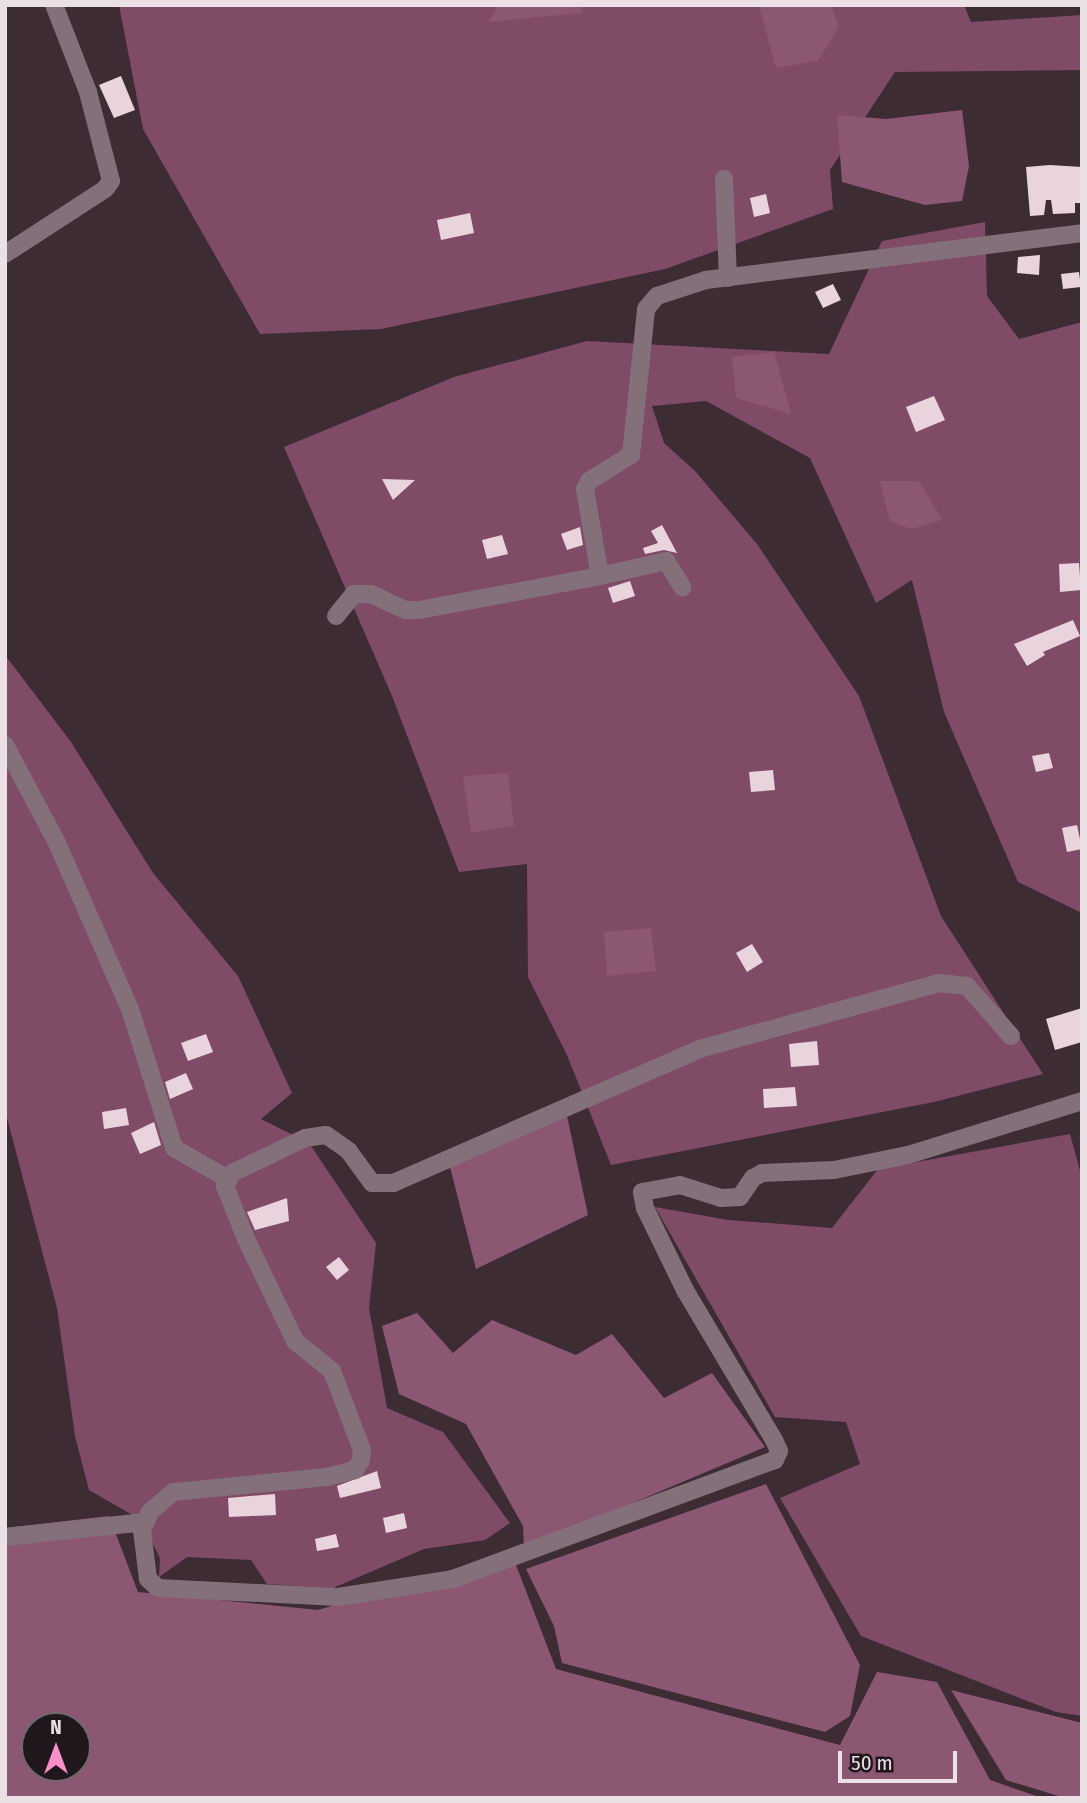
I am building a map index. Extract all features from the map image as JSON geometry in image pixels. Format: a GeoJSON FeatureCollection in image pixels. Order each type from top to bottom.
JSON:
{"type":"FeatureCollection","features":[{"type":"Feature","properties":{"kind":"street"},"geometry":{"type":"LineString","coordinates":[[5,254],[111,181],[88,92],[54,5]]}},
{"type":"Feature","properties":{"kind":"street"},"geometry":{"type":"LineString","coordinates":[[724,179],[728,278]]}},
{"type":"Feature","properties":{"kind":"street"},"geometry":{"type":"LineString","coordinates":[[600,576],[585,489],[589,481],[631,455],[646,309],[657,296],[682,285],[728,278],[1082,233]]}},
{"type":"Feature","properties":{"kind":"street"},"geometry":{"type":"LineString","coordinates":[[336,616],[354,594],[371,594],[406,610],[419,610],[666,561],[682,587]]}},
{"type":"Feature","properties":{"kind":"street"},"geometry":{"type":"LineString","coordinates":[[5,745],[57,843],[130,1009],[174,1148],[226,1178],[246,1239],[295,1341],[323,1360],[341,1388],[361,1460],[347,1473],[173,1492],[145,1521],[5,1537]]}},
{"type":"Feature","properties":{"kind":"street"},"geometry":{"type":"LineString","coordinates":[[226,1178],[305,1138],[326,1135],[349,1151],[372,1183],[394,1183],[700,1049],[939,984],[967,986],[1011,1037]]}},
{"type":"Feature","properties":{"kind":"street"},"geometry":{"type":"LineString","coordinates":[[145,1521],[145,1571],[158,1588],[338,1597],[453,1580],[771,1462],[778,1456],[777,1446],[685,1290],[645,1208],[642,1192],[662,1185],[680,1185],[721,1198],[740,1197],[753,1178],[762,1173],[834,1170],[908,1155],[1082,1101]]}},
{"type":"Feature","properties":{"kind":"shaded area"},"geometry":{"type":"Polygon","coordinates":[[[119,5],[964,5],[971,22],[1082,15],[1082,70],[895,72],[830,170],[833,209],[665,269],[381,329],[260,334],[143,129],[119,5]]]}},
{"type":"Feature","properties":{"kind":"shaded area"},"geometry":{"type":"Polygon","coordinates":[[[499,5],[581,5],[582,13],[488,22],[499,5]]]}},
{"type":"Feature","properties":{"kind":"shaded area"},"geometry":{"type":"Polygon","coordinates":[[[759,5],[831,5],[839,27],[818,61],[776,68],[759,5]]]}},
{"type":"Feature","properties":{"kind":"shaded area"},"geometry":{"type":"Polygon","coordinates":[[[962,110],[969,166],[962,201],[925,205],[842,182],[837,115],[886,119],[962,110]]]}},
{"type":"Feature","properties":{"kind":"shaded area"},"geometry":{"type":"Polygon","coordinates":[[[985,222],[987,296],[1019,339],[1082,322],[1082,913],[1018,882],[944,712],[912,580],[876,603],[810,458],[706,401],[652,406],[664,443],[695,471],[757,544],[859,696],[941,916],[1043,1074],[934,1102],[611,1165],[567,1055],[528,977],[527,864],[459,872],[392,696],[284,447],[454,377],[587,341],[829,354],[882,241],[985,222]]]}},
{"type":"Feature","properties":{"kind":"shaded area"},"geometry":{"type":"Polygon","coordinates":[[[774,352],[791,414],[736,398],[732,357],[774,352]]]}},
{"type":"Feature","properties":{"kind":"shaded area"},"geometry":{"type":"Polygon","coordinates":[[[880,481],[919,481],[942,520],[911,529],[890,521],[880,481]]]}},
{"type":"Feature","properties":{"kind":"shaded area"},"geometry":{"type":"Polygon","coordinates":[[[5,655],[71,742],[153,873],[238,976],[292,1093],[261,1119],[309,1143],[376,1243],[369,1308],[387,1408],[443,1432],[510,1523],[485,1540],[424,1549],[333,1588],[267,1584],[251,1560],[187,1557],[159,1577],[160,1558],[141,1520],[89,1490],[75,1436],[57,1308],[5,1110],[5,655]]]}},
{"type":"Feature","properties":{"kind":"shaded area"},"geometry":{"type":"Polygon","coordinates":[[[508,773],[514,826],[471,833],[463,776],[508,773]]]}},
{"type":"Feature","properties":{"kind":"shaded area"},"geometry":{"type":"Polygon","coordinates":[[[651,928],[656,971],[607,976],[604,932],[651,928]]]}},
{"type":"Feature","properties":{"kind":"shaded area"},"geometry":{"type":"Polygon","coordinates":[[[566,1111],[588,1215],[476,1269],[450,1167],[566,1111]]]}},
{"type":"Feature","properties":{"kind":"shaded area"},"geometry":{"type":"Polygon","coordinates":[[[1070,1134],[1082,1178],[1082,1716],[1056,1712],[861,1636],[780,1498],[860,1464],[846,1422],[775,1417],[655,1207],[728,1220],[832,1228],[878,1169],[1070,1134]]]}},
{"type":"Feature","properties":{"kind":"shaded area"},"geometry":{"type":"Polygon","coordinates":[[[417,1313],[453,1353],[492,1320],[576,1355],[612,1334],[664,1398],[712,1373],[765,1447],[524,1549],[523,1526],[466,1424],[399,1394],[382,1326],[417,1313]]]}},
{"type":"Feature","properties":{"kind":"shaded area"},"geometry":{"type":"Polygon","coordinates":[[[766,1484],[860,1665],[850,1716],[825,1732],[562,1663],[554,1626],[526,1569],[766,1484]]]}},
{"type":"Feature","properties":{"kind":"shaded area"},"geometry":{"type":"Polygon","coordinates":[[[109,1516],[138,1592],[318,1610],[511,1552],[556,1669],[840,1745],[877,1672],[937,1682],[990,1780],[1042,1798],[5,1798],[5,1528],[109,1516]]]}},
{"type":"Feature","properties":{"kind":"shaded area"},"geometry":{"type":"Polygon","coordinates":[[[951,1690],[1082,1723],[1082,1798],[1065,1798],[1006,1780],[951,1690]]]}},
{"type":"Feature","properties":{"kind":"building"},"geometry":{"type":"Polygon","coordinates":[[[121,76],[135,110],[114,118],[99,85],[121,76]]]}},
{"type":"Feature","properties":{"kind":"building"},"geometry":{"type":"Polygon","coordinates":[[[1026,167],[1082,167],[1082,203],[1075,203],[1075,213],[1053,214],[1051,200],[1046,200],[1044,215],[1030,216],[1026,167]]]}},
{"type":"Feature","properties":{"kind":"building"},"geometry":{"type":"Polygon","coordinates":[[[766,194],[770,213],[754,217],[750,198],[766,194]]]}},
{"type":"Feature","properties":{"kind":"building"},"geometry":{"type":"Polygon","coordinates":[[[470,213],[474,233],[441,240],[437,220],[470,213]]]}},
{"type":"Feature","properties":{"kind":"building"},"geometry":{"type":"Polygon","coordinates":[[[1040,255],[1039,275],[1017,273],[1018,257],[1040,255]]]}},
{"type":"Feature","properties":{"kind":"building"},"geometry":{"type":"Polygon","coordinates":[[[1079,272],[1081,287],[1063,289],[1061,274],[1079,272]]]}},
{"type":"Feature","properties":{"kind":"building"},"geometry":{"type":"Polygon","coordinates":[[[833,284],[841,300],[823,308],[815,292],[833,284]]]}},
{"type":"Feature","properties":{"kind":"building"},"geometry":{"type":"Polygon","coordinates":[[[934,396],[945,420],[916,432],[906,407],[934,396]]]}},
{"type":"Feature","properties":{"kind":"building"},"geometry":{"type":"Polygon","coordinates":[[[382,479],[415,480],[393,500],[382,479]]]}},
{"type":"Feature","properties":{"kind":"building"},"geometry":{"type":"Polygon","coordinates":[[[662,525],[677,553],[664,550],[645,554],[643,548],[658,543],[651,531],[662,525]]]}},
{"type":"Feature","properties":{"kind":"building"},"geometry":{"type":"Polygon","coordinates":[[[580,527],[583,545],[567,550],[561,534],[580,527]]]}},
{"type":"Feature","properties":{"kind":"building"},"geometry":{"type":"Polygon","coordinates":[[[502,535],[508,554],[487,559],[482,540],[502,535]]]}},
{"type":"Feature","properties":{"kind":"building"},"geometry":{"type":"Polygon","coordinates":[[[1079,563],[1081,590],[1060,592],[1059,564],[1079,563]]]}},
{"type":"Feature","properties":{"kind":"building"},"geometry":{"type":"Polygon","coordinates":[[[630,581],[635,596],[613,603],[608,588],[630,581]]]}},
{"type":"Feature","properties":{"kind":"building"},"geometry":{"type":"Polygon","coordinates":[[[1073,620],[1080,636],[1043,652],[1045,655],[1027,666],[1014,644],[1073,620]]]}},
{"type":"Feature","properties":{"kind":"building"},"geometry":{"type":"Polygon","coordinates":[[[1049,753],[1053,768],[1036,772],[1032,756],[1049,753]]]}},
{"type":"Feature","properties":{"kind":"building"},"geometry":{"type":"Polygon","coordinates":[[[773,770],[775,790],[751,792],[749,772],[773,770]]]}},
{"type":"Feature","properties":{"kind":"building"},"geometry":{"type":"Polygon","coordinates":[[[1077,825],[1082,849],[1067,852],[1062,828],[1077,825]]]}},
{"type":"Feature","properties":{"kind":"building"},"geometry":{"type":"Polygon","coordinates":[[[752,944],[763,962],[747,972],[736,953],[752,944]]]}},
{"type":"Feature","properties":{"kind":"building"},"geometry":{"type":"Polygon","coordinates":[[[1082,1008],[1082,1042],[1055,1050],[1046,1019],[1082,1008]]]}},
{"type":"Feature","properties":{"kind":"building"},"geometry":{"type":"Polygon","coordinates":[[[206,1034],[213,1052],[188,1061],[181,1043],[206,1034]]]}},
{"type":"Feature","properties":{"kind":"building"},"geometry":{"type":"Polygon","coordinates":[[[817,1041],[819,1065],[791,1067],[789,1044],[817,1041]]]}},
{"type":"Feature","properties":{"kind":"building"},"geometry":{"type":"Polygon","coordinates":[[[186,1073],[193,1089],[170,1099],[165,1082],[186,1073]]]}},
{"type":"Feature","properties":{"kind":"building"},"geometry":{"type":"Polygon","coordinates":[[[795,1087],[797,1106],[764,1108],[763,1089],[795,1087]]]}},
{"type":"Feature","properties":{"kind":"building"},"geometry":{"type":"Polygon","coordinates":[[[126,1108],[129,1125],[104,1129],[102,1112],[126,1108]]]}},
{"type":"Feature","properties":{"kind":"building"},"geometry":{"type":"Polygon","coordinates":[[[154,1122],[161,1145],[140,1154],[131,1133],[154,1122]]]}},
{"type":"Feature","properties":{"kind":"building"},"geometry":{"type":"Polygon","coordinates":[[[287,1198],[289,1221],[255,1230],[247,1212],[287,1198]]]}},
{"type":"Feature","properties":{"kind":"building"},"geometry":{"type":"Polygon","coordinates":[[[339,1257],[349,1270],[337,1280],[326,1267],[339,1257]]]}},
{"type":"Feature","properties":{"kind":"building"},"geometry":{"type":"Polygon","coordinates":[[[377,1471],[381,1488],[340,1498],[337,1486],[377,1471]]]}},
{"type":"Feature","properties":{"kind":"building"},"geometry":{"type":"Polygon","coordinates":[[[275,1494],[276,1515],[229,1517],[228,1498],[275,1494]]]}},
{"type":"Feature","properties":{"kind":"building"},"geometry":{"type":"Polygon","coordinates":[[[404,1513],[407,1528],[386,1533],[383,1518],[404,1513]]]}},
{"type":"Feature","properties":{"kind":"building"},"geometry":{"type":"Polygon","coordinates":[[[336,1534],[339,1547],[317,1551],[315,1539],[336,1534]]]}}]}
